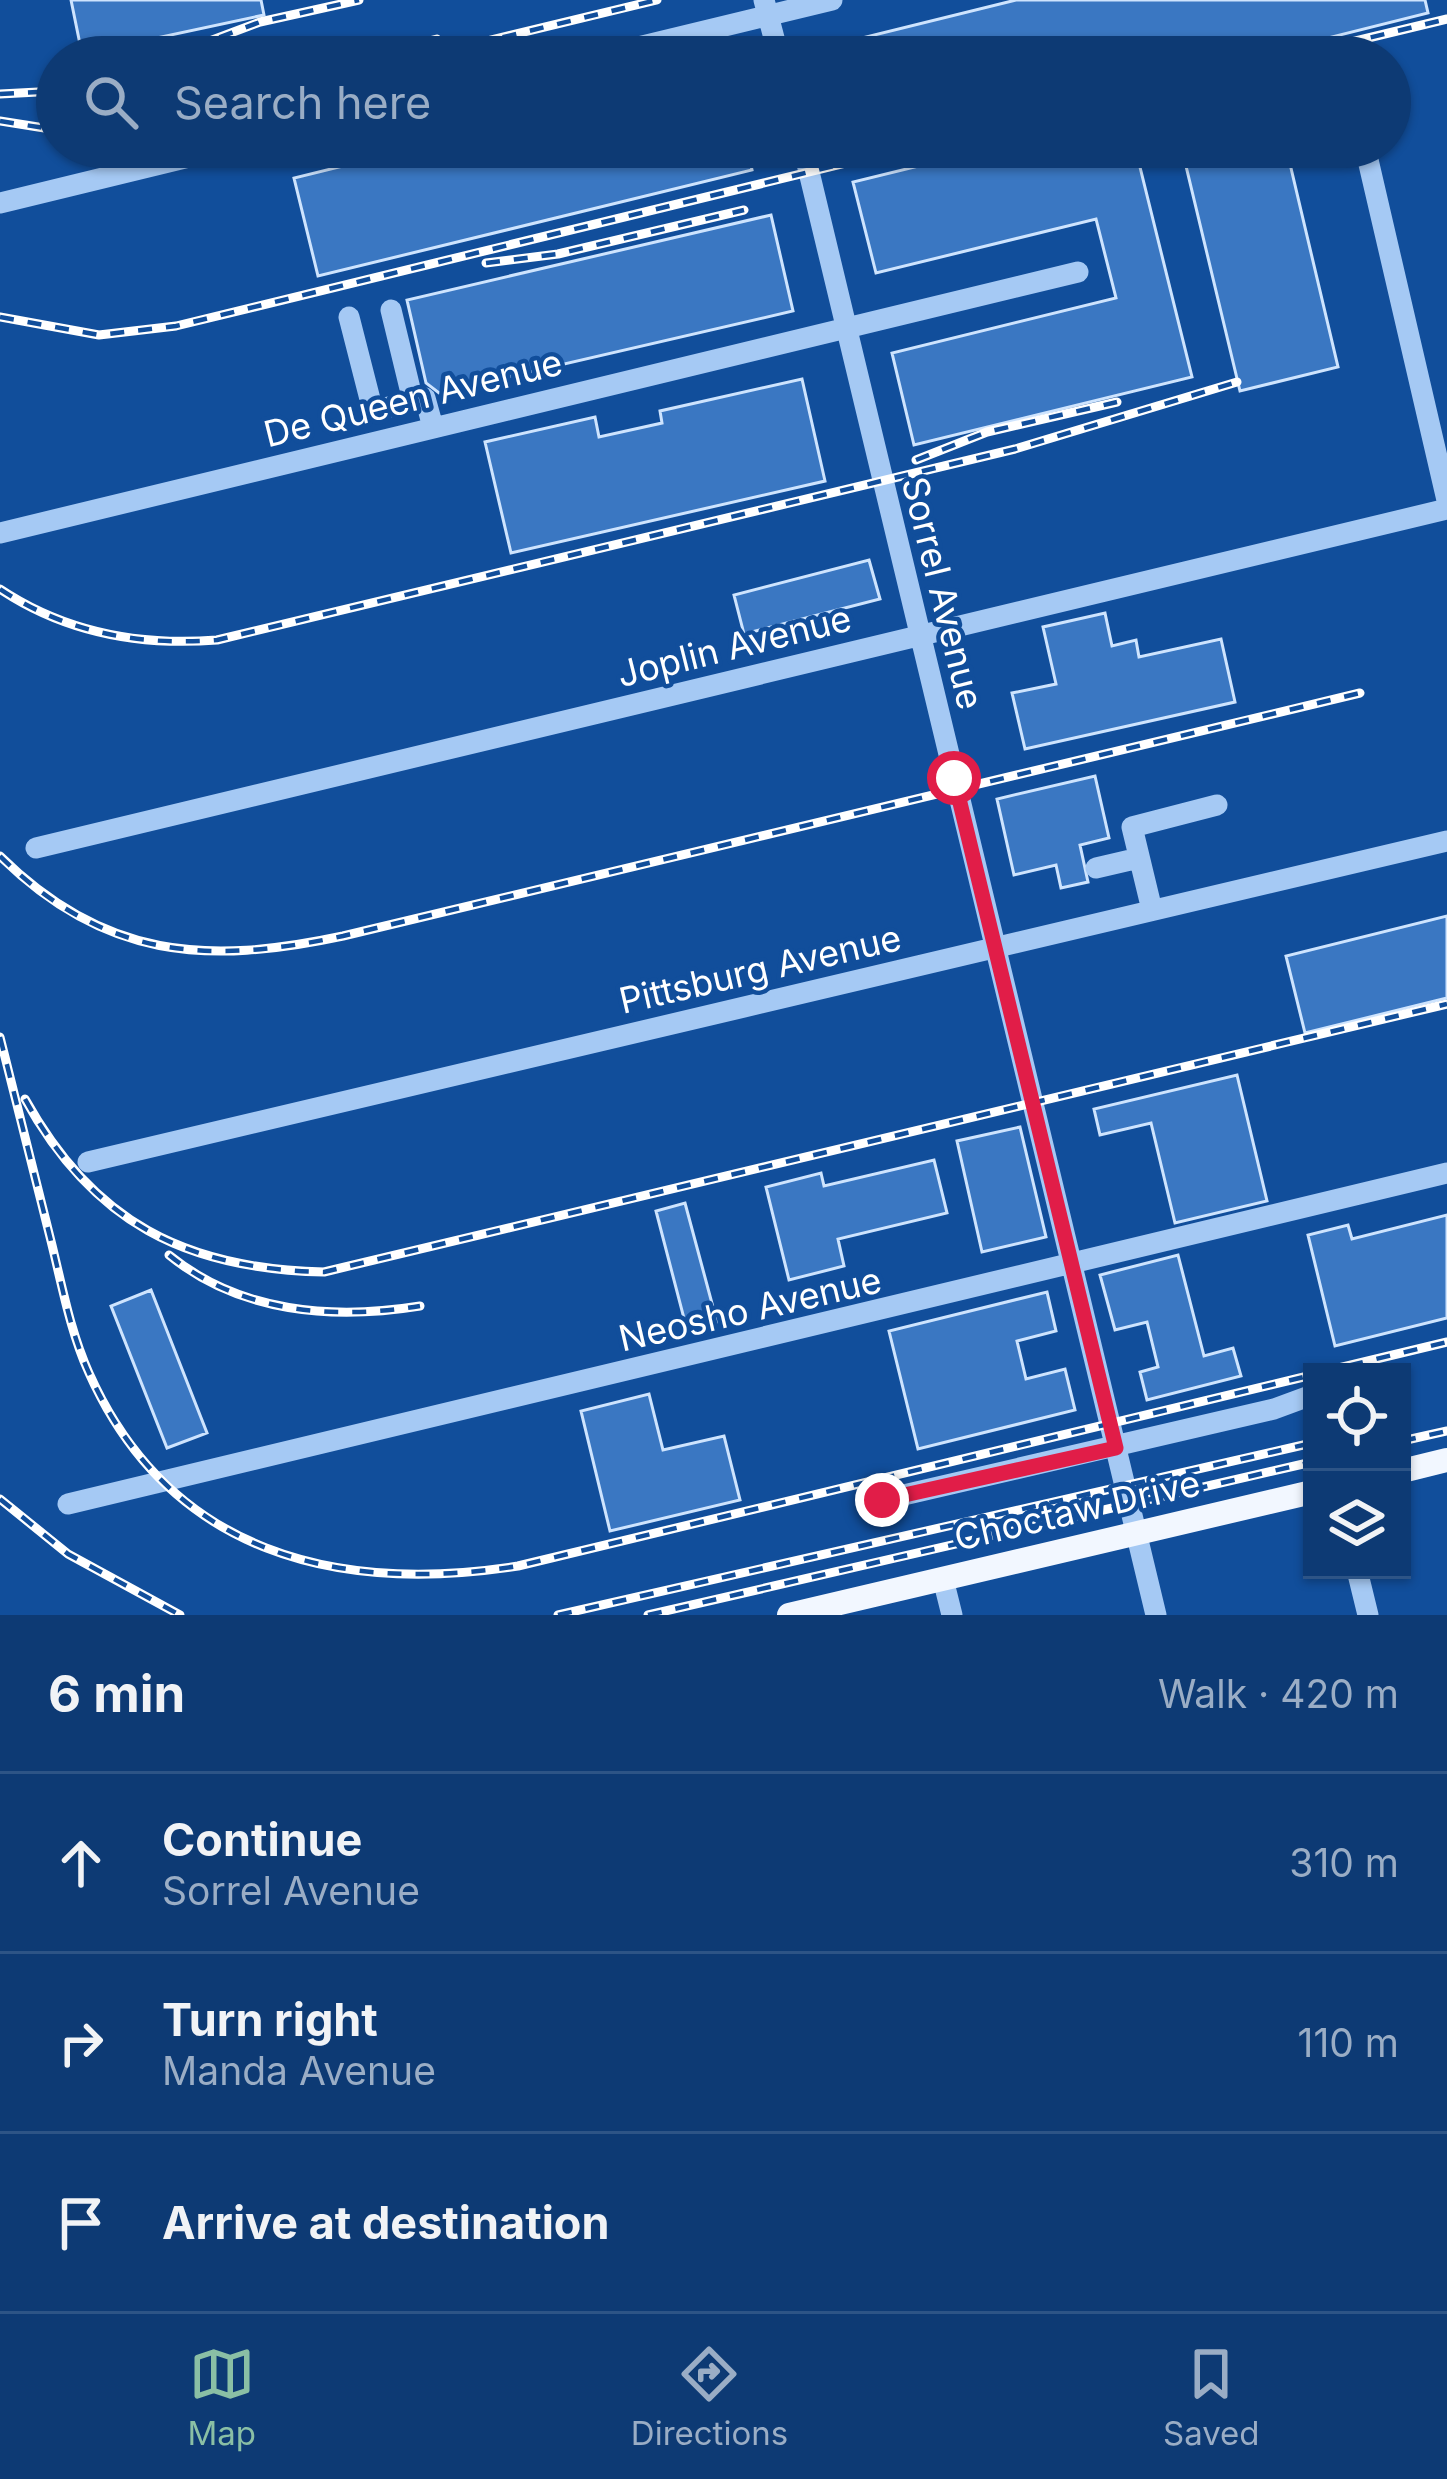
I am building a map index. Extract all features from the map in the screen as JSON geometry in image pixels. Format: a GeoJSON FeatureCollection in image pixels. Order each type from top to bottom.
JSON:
{"type":"FeatureCollection","features":[{"type":"Feature","properties":{"kind":"main road"},"geometry":{"type":"LineString","coordinates":[[1411,1469],[1447,1460]]}},
{"type":"Feature","properties":{"kind":"main road","name":"Choctaw Drive"},"geometry":{"type":"LineString","coordinates":[[789,1615],[1303,1494]]}},
{"type":"Feature","properties":{"kind":"street"},"geometry":{"type":"LineString","coordinates":[[669,36],[766,8],[832,0]]}},
{"type":"Feature","properties":{"kind":"street"},"geometry":{"type":"LineString","coordinates":[[0,203],[144,168]]}},
{"type":"Feature","properties":{"kind":"street","name":"Sorrel Avenue"},"geometry":{"type":"LineString","coordinates":[[807,168],[1156,1615]]}},
{"type":"Feature","properties":{"kind":"street"},"geometry":{"type":"LineString","coordinates":[[1370,168],[1447,505]]}},
{"type":"Feature","properties":{"kind":"street","name":"De Queen Avenue"},"geometry":{"type":"LineString","coordinates":[[0,532],[1078,272]]}},
{"type":"Feature","properties":{"kind":"street"},"geometry":{"type":"LineString","coordinates":[[391,310],[413,401]]}},
{"type":"Feature","properties":{"kind":"street"},"geometry":{"type":"LineString","coordinates":[[349,316],[373,411],[425,398],[433,427]]}},
{"type":"Feature","properties":{"kind":"street","name":"Joplin Avenue"},"geometry":{"type":"LineString","coordinates":[[36,848],[1447,505]]}},
{"type":"Feature","properties":{"kind":"street"},"geometry":{"type":"LineString","coordinates":[[1152,910],[1132,827],[1217,805]]}},
{"type":"Feature","properties":{"kind":"street","name":"Pittsburg Avenue"},"geometry":{"type":"LineString","coordinates":[[88,1162],[1447,841]]}},
{"type":"Feature","properties":{"kind":"street"},"geometry":{"type":"LineString","coordinates":[[1096,868],[1138,858]]}},
{"type":"Feature","properties":{"kind":"street","name":"Neosho Avenue"},"geometry":{"type":"LineString","coordinates":[[68,1504],[1447,1173]]}},
{"type":"Feature","properties":{"kind":"street"},"geometry":{"type":"LineString","coordinates":[[882,1500],[1116,1448],[1303,1398]]}},
{"type":"Feature","properties":{"kind":"street"},"geometry":{"type":"LineString","coordinates":[[943,1579],[952,1615]]}},
{"type":"Feature","properties":{"kind":"street"},"geometry":{"type":"LineString","coordinates":[[1360,1579],[1368,1615]]}},
{"type":"Feature","properties":{"kind":"building"},"geometry":{"type":"Polygon","coordinates":[[[71,0],[261,0],[264,15],[166,36],[78,36],[71,0]]]}},
{"type":"Feature","properties":{"kind":"building"},"geometry":{"type":"Polygon","coordinates":[[[1016,0],[1425,0],[1428,13],[1336,36],[870,36],[1016,0]]]}},
{"type":"Feature","properties":{"kind":"building"},"geometry":{"type":"Polygon","coordinates":[[[335,168],[752,170],[318,276],[294,178],[335,168]]]}},
{"type":"Feature","properties":{"kind":"building"},"geometry":{"type":"Polygon","coordinates":[[[910,168],[1140,168],[1192,377],[914,445],[892,353],[1116,298],[1096,219],[876,273],[853,182],[910,168]]]}},
{"type":"Feature","properties":{"kind":"building"},"geometry":{"type":"Polygon","coordinates":[[[1186,168],[1291,168],[1338,367],[1240,391],[1186,168]]]}},
{"type":"Feature","properties":{"kind":"building"},"geometry":{"type":"Polygon","coordinates":[[[771,215],[793,311],[439,393],[426,383],[407,300],[771,215]]]}},
{"type":"Feature","properties":{"kind":"building"},"geometry":{"type":"Polygon","coordinates":[[[802,379],[825,481],[511,553],[485,442],[595,417],[599,437],[662,423],[660,411],[802,379]]]}},
{"type":"Feature","properties":{"kind":"building"},"geometry":{"type":"Polygon","coordinates":[[[869,560],[880,599],[744,634],[734,595],[869,560]]]}},
{"type":"Feature","properties":{"kind":"building"},"geometry":{"type":"Polygon","coordinates":[[[1105,613],[1112,646],[1136,640],[1139,657],[1221,639],[1235,702],[1025,749],[1012,693],[1056,684],[1043,627],[1105,613]]]}},
{"type":"Feature","properties":{"kind":"building"},"geometry":{"type":"Polygon","coordinates":[[[1095,776],[1109,838],[1080,845],[1088,882],[1061,888],[1056,865],[1014,875],[997,799],[1095,776]]]}},
{"type":"Feature","properties":{"kind":"building"},"geometry":{"type":"Polygon","coordinates":[[[1447,916],[1447,998],[1305,1033],[1286,956],[1447,916]]]}},
{"type":"Feature","properties":{"kind":"building"},"geometry":{"type":"Polygon","coordinates":[[[1237,1075],[1267,1201],[1175,1223],[1151,1123],[1100,1135],[1094,1109],[1237,1075]]]}},
{"type":"Feature","properties":{"kind":"building"},"geometry":{"type":"Polygon","coordinates":[[[1020,1127],[1046,1237],[982,1252],[957,1141],[1020,1127]]]}},
{"type":"Feature","properties":{"kind":"building"},"geometry":{"type":"Polygon","coordinates":[[[934,1160],[947,1213],[838,1239],[844,1266],[789,1280],[766,1187],[821,1173],[824,1186],[934,1160]]]}},
{"type":"Feature","properties":{"kind":"building"},"geometry":{"type":"Polygon","coordinates":[[[685,1203],[717,1322],[687,1330],[656,1211],[685,1203]]]}},
{"type":"Feature","properties":{"kind":"building"},"geometry":{"type":"Polygon","coordinates":[[[1447,1215],[1447,1318],[1335,1346],[1308,1235],[1348,1225],[1352,1239],[1447,1215]]]}},
{"type":"Feature","properties":{"kind":"building"},"geometry":{"type":"Polygon","coordinates":[[[1178,1255],[1204,1356],[1233,1348],[1241,1376],[1147,1400],[1140,1372],[1158,1367],[1147,1322],[1115,1330],[1100,1275],[1178,1255]]]}},
{"type":"Feature","properties":{"kind":"building"},"geometry":{"type":"Polygon","coordinates":[[[151,1290],[207,1433],[167,1448],[111,1306],[151,1290]]]}},
{"type":"Feature","properties":{"kind":"building"},"geometry":{"type":"Polygon","coordinates":[[[1047,1292],[1056,1331],[1017,1341],[1026,1379],[1065,1369],[1075,1410],[918,1449],[889,1331],[1047,1292]]]}},
{"type":"Feature","properties":{"kind":"building"},"geometry":{"type":"Polygon","coordinates":[[[649,1394],[663,1450],[724,1436],[740,1500],[610,1531],[581,1411],[649,1394]]]}},
{"type":"Feature","properties":{"kind":"railway"},"geometry":{"type":"LineString","coordinates":[[223,36],[260,22],[359,0]]}},
{"type":"Feature","properties":{"kind":"railway"},"geometry":{"type":"LineString","coordinates":[[508,36],[657,0]]}},
{"type":"Feature","properties":{"kind":"railway"},"geometry":{"type":"LineString","coordinates":[[1376,36],[1447,19]]}},
{"type":"Feature","properties":{"kind":"railway"},"geometry":{"type":"LineString","coordinates":[[0,94],[36,92]]}},
{"type":"Feature","properties":{"kind":"railway"},"geometry":{"type":"LineString","coordinates":[[0,121],[36,127]]}},
{"type":"Feature","properties":{"kind":"railway"},"geometry":{"type":"LineString","coordinates":[[0,317],[99,335],[176,326],[826,168]]}},
{"type":"Feature","properties":{"kind":"railway"},"geometry":{"type":"LineString","coordinates":[[486,263],[558,254],[744,210]]}},
{"type":"Feature","properties":{"kind":"railway"},"geometry":{"type":"LineString","coordinates":[[0,589],[51,616],[104,633],[160,641],[217,640],[1015,449],[1237,382]]}},
{"type":"Feature","properties":{"kind":"railway"},"geometry":{"type":"LineString","coordinates":[[916,460],[987,432],[1117,402]]}},
{"type":"Feature","properties":{"kind":"railway"},"geometry":{"type":"LineString","coordinates":[[0,856],[78,916],[118,934],[202,951],[293,945],[1360,693]]}},
{"type":"Feature","properties":{"kind":"railway"},"geometry":{"type":"LineString","coordinates":[[25,1099],[81,1178],[148,1230],[228,1261],[324,1272],[1447,1004]]}},
{"type":"Feature","properties":{"kind":"railway"},"geometry":{"type":"LineString","coordinates":[[0,1037],[77,1341],[123,1434],[165,1483],[213,1521],[266,1548],[324,1565],[386,1573],[518,1566],[1303,1377]]}},
{"type":"Feature","properties":{"kind":"railway"},"geometry":{"type":"LineString","coordinates":[[169,1255],[226,1289],[288,1308],[354,1312],[420,1306]]}},
{"type":"Feature","properties":{"kind":"railway"},"geometry":{"type":"LineString","coordinates":[[1360,1363],[1447,1342]]}},
{"type":"Feature","properties":{"kind":"railway"},"geometry":{"type":"LineString","coordinates":[[1411,1439],[1447,1431]]}},
{"type":"Feature","properties":{"kind":"railway"},"geometry":{"type":"LineString","coordinates":[[558,1615],[1303,1445]]}},
{"type":"Feature","properties":{"kind":"railway"},"geometry":{"type":"LineString","coordinates":[[648,1615],[1303,1464]]}},
{"type":"Feature","properties":{"kind":"railway"},"geometry":{"type":"LineString","coordinates":[[0,1499],[68,1554],[180,1615]]}},
{"type":"Feature","properties":{"kind":"route"},"geometry":{"type":"LineString","coordinates":[[882,1500],[1116,1448],[954,778]]}}]}
